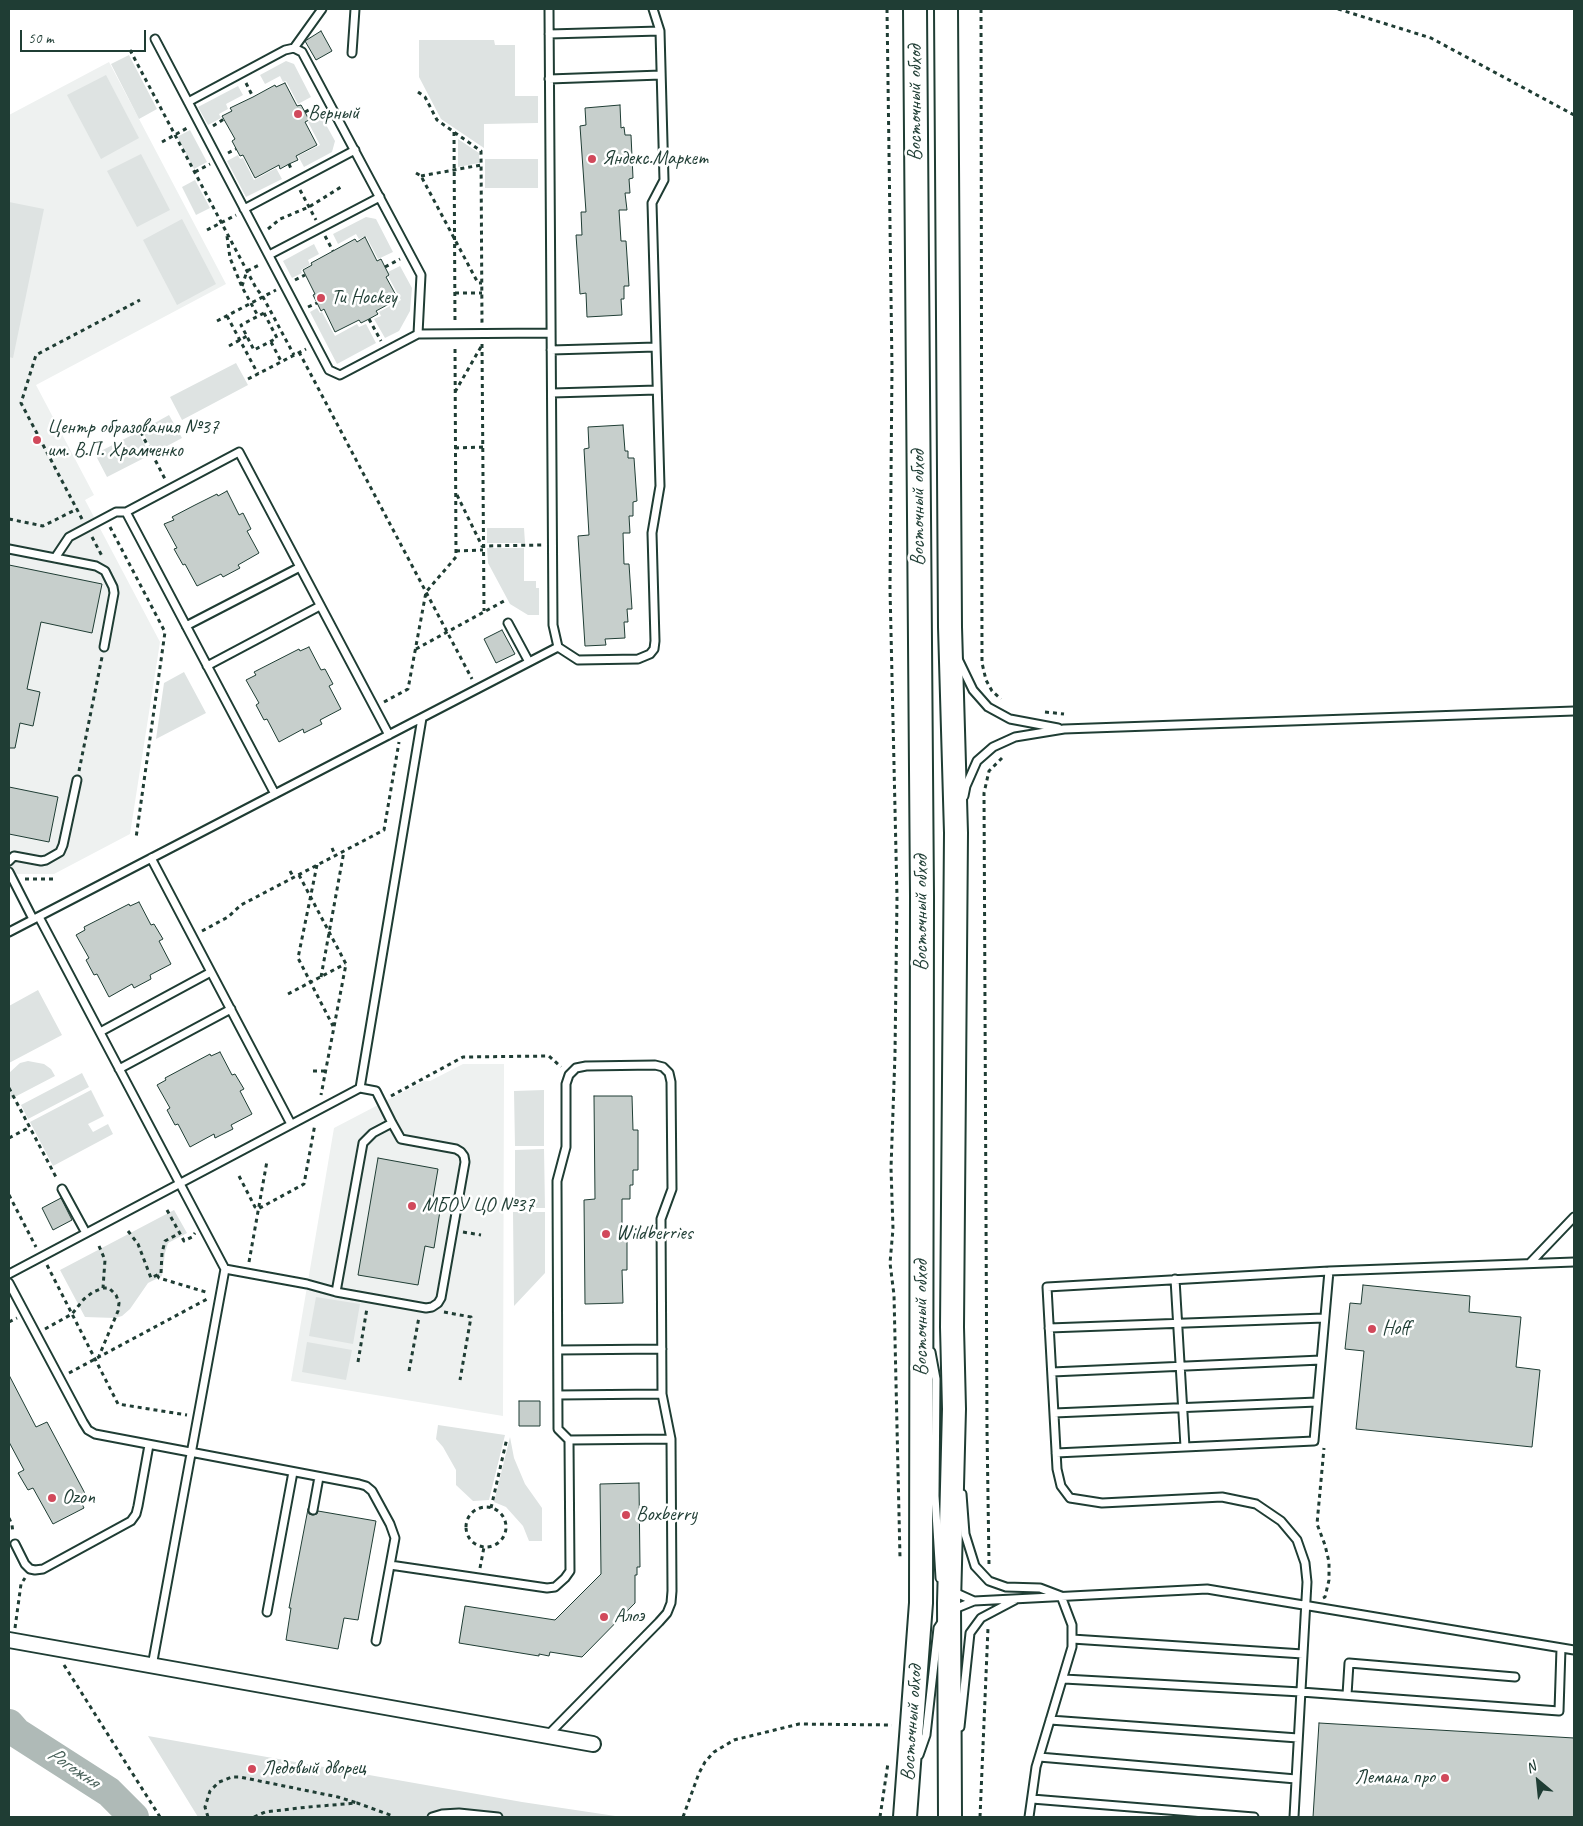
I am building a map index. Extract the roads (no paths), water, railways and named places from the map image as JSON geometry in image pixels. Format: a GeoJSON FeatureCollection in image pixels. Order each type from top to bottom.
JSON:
{"type":"FeatureCollection","features":[{"type":"Feature","properties":{"kind":"main road","name":"Восточный обход"},"geometry":{"type":"LineString","coordinates":[[905,1817],[920,1603],[922,1299],[922,886],[915,9]]}},
{"type":"Feature","properties":{"kind":"main road","name":"Восточный обход"},"geometry":{"type":"LineString","coordinates":[[946,9],[950,627],[956,833],[952,1327],[954,1409],[949,1601],[950,1817]]}},
{"type":"Feature","properties":{"kind":"street"},"geometry":{"type":"LineString","coordinates":[[11,1640],[593,1744]]}},
{"type":"Feature","properties":{"kind":"lane"},"geometry":{"type":"LineString","coordinates":[[294,48],[322,9]]}},
{"type":"Feature","properties":{"kind":"lane"},"geometry":{"type":"LineString","coordinates":[[352,53],[355,9]]}},
{"type":"Feature","properties":{"kind":"lane"},"geometry":{"type":"LineString","coordinates":[[549,9],[553,625],[558,647],[578,660],[638,659],[645,657],[654,649],[652,533],[660,486],[652,203],[664,180],[660,31],[653,9]]}},
{"type":"Feature","properties":{"kind":"lane"},"geometry":{"type":"LineString","coordinates":[[549,34],[660,31]]}},
{"type":"Feature","properties":{"kind":"lane"},"geometry":{"type":"LineString","coordinates":[[155,40],[329,370],[340,375],[418,334],[551,333]]}},
{"type":"Feature","properties":{"kind":"lane"},"geometry":{"type":"LineString","coordinates":[[188,102],[285,50],[294,48],[302,52],[308,60],[421,275],[418,334]]}},
{"type":"Feature","properties":{"kind":"lane"},"geometry":{"type":"LineString","coordinates":[[549,79],[661,75]]}},
{"type":"Feature","properties":{"kind":"lane"},"geometry":{"type":"LineString","coordinates":[[244,209],[355,150]]}},
{"type":"Feature","properties":{"kind":"lane"},"geometry":{"type":"LineString","coordinates":[[270,257],[380,197]]}},
{"type":"Feature","properties":{"kind":"lane"},"geometry":{"type":"LineString","coordinates":[[551,350],[656,347]]}},
{"type":"Feature","properties":{"kind":"lane"},"geometry":{"type":"LineString","coordinates":[[552,393],[657,390]]}},
{"type":"Feature","properties":{"kind":"lane"},"geometry":{"type":"LineString","coordinates":[[55,558],[69,537],[116,512],[126,512],[239,452],[389,735]]}},
{"type":"Feature","properties":{"kind":"lane"},"geometry":{"type":"LineString","coordinates":[[126,512],[274,794]]}},
{"type":"Feature","properties":{"kind":"lane"},"geometry":{"type":"LineString","coordinates":[[9,549],[96,566],[105,571],[114,587],[114,593],[104,647]]}},
{"type":"Feature","properties":{"kind":"lane"},"geometry":{"type":"LineString","coordinates":[[186,626],[300,567]]}},
{"type":"Feature","properties":{"kind":"lane"},"geometry":{"type":"LineString","coordinates":[[207,666],[320,606]]}},
{"type":"Feature","properties":{"kind":"lane"},"geometry":{"type":"LineString","coordinates":[[508,622],[529,662]]}},
{"type":"Feature","properties":{"kind":"lane"},"geometry":{"type":"LineString","coordinates":[[950,627],[960,665],[973,690],[988,707],[1010,719],[1064,729]]}},
{"type":"Feature","properties":{"kind":"lane"},"geometry":{"type":"LineString","coordinates":[[9,932],[558,647]]}},
{"type":"Feature","properties":{"kind":"lane"},"geometry":{"type":"LineString","coordinates":[[956,833],[966,786],[977,761],[993,747],[1015,737],[1064,729],[1574,712]]}},
{"type":"Feature","properties":{"kind":"lane"},"geometry":{"type":"LineString","coordinates":[[360,1088],[422,718]]}},
{"type":"Feature","properties":{"kind":"lane"},"geometry":{"type":"LineString","coordinates":[[9,861],[14,856],[46,860],[60,852],[77,780]]}},
{"type":"Feature","properties":{"kind":"lane"},"geometry":{"type":"LineString","coordinates":[[151,858],[292,1124]]}},
{"type":"Feature","properties":{"kind":"lane"},"geometry":{"type":"LineString","coordinates":[[10,875],[100,1032],[225,1270],[152,1666]]}},
{"type":"Feature","properties":{"kind":"lane"},"geometry":{"type":"LineString","coordinates":[[100,1032],[212,972]]}},
{"type":"Feature","properties":{"kind":"lane"},"geometry":{"type":"LineString","coordinates":[[119,1069],[231,1009]]}},
{"type":"Feature","properties":{"kind":"lane"},"geometry":{"type":"LineString","coordinates":[[390,1566],[551,1588],[560,1583],[568,1574],[570,1567],[569,1440],[558,1429],[557,1181],[566,1147],[566,1084],[569,1075],[576,1068],[586,1066],[655,1065],[663,1067],[669,1074],[671,1082],[672,1189],[662,1219],[662,1394],[672,1438],[671,1603],[667,1613],[660,1622],[547,1736]]}},
{"type":"Feature","properties":{"kind":"lane"},"geometry":{"type":"LineString","coordinates":[[9,1274],[360,1088],[376,1092],[401,1139],[456,1149],[464,1156],[465,1162],[441,1298],[432,1307],[420,1307],[369,1298],[307,1284],[225,1270]]}},
{"type":"Feature","properties":{"kind":"lane"},"geometry":{"type":"LineString","coordinates":[[336,1292],[363,1143],[373,1133],[392,1124]]}},
{"type":"Feature","properties":{"kind":"lane"},"geometry":{"type":"LineString","coordinates":[[62,1189],[86,1234]]}},
{"type":"Feature","properties":{"kind":"lane"},"geometry":{"type":"LineString","coordinates":[[1530,1263],[1574,1217]]}},
{"type":"Feature","properties":{"kind":"lane"},"geometry":{"type":"LineString","coordinates":[[1294,1817],[1306,1604],[1305,1563],[1297,1540],[1282,1521],[1256,1504],[1222,1497],[1102,1503],[1070,1498],[1061,1486],[1057,1469],[1047,1287],[1329,1271],[1574,1262]]}},
{"type":"Feature","properties":{"kind":"lane"},"geometry":{"type":"LineString","coordinates":[[1056,1453],[1314,1441],[1329,1271]]}},
{"type":"Feature","properties":{"kind":"lane"},"geometry":{"type":"LineString","coordinates":[[1175,1279],[1185,1447]]}},
{"type":"Feature","properties":{"kind":"lane"},"geometry":{"type":"LineString","coordinates":[[9,1283],[88,1430],[104,1437],[359,1484],[366,1486],[372,1491],[395,1538],[376,1641]]}},
{"type":"Feature","properties":{"kind":"lane"},"geometry":{"type":"LineString","coordinates":[[908,1785],[926,1736],[938,1628],[949,1601],[940,1579],[938,1565],[936,1379],[922,1299]]}},
{"type":"Feature","properties":{"kind":"lane"},"geometry":{"type":"LineString","coordinates":[[1049,1328],[1324,1318]]}},
{"type":"Feature","properties":{"kind":"lane"},"geometry":{"type":"LineString","coordinates":[[558,1350],[662,1350]]}},
{"type":"Feature","properties":{"kind":"lane"},"geometry":{"type":"LineString","coordinates":[[1052,1372],[1321,1360]]}},
{"type":"Feature","properties":{"kind":"lane"},"geometry":{"type":"LineString","coordinates":[[558,1395],[662,1394]]}},
{"type":"Feature","properties":{"kind":"lane"},"geometry":{"type":"LineString","coordinates":[[1054,1413],[1317,1402]]}},
{"type":"Feature","properties":{"kind":"lane"},"geometry":{"type":"LineString","coordinates":[[954,1409],[960,1478]]}},
{"type":"Feature","properties":{"kind":"lane"},"geometry":{"type":"LineString","coordinates":[[569,1440],[672,1438]]}},
{"type":"Feature","properties":{"kind":"lane"},"geometry":{"type":"LineString","coordinates":[[14,1544],[25,1564],[30,1569],[43,1569],[131,1521],[136,1514],[138,1506],[149,1445]]}},
{"type":"Feature","properties":{"kind":"lane"},"geometry":{"type":"LineString","coordinates":[[267,1612],[293,1472]]}},
{"type":"Feature","properties":{"kind":"lane"},"geometry":{"type":"LineString","coordinates":[[313,1510],[319,1476]]}},
{"type":"Feature","properties":{"kind":"lane"},"geometry":{"type":"LineString","coordinates":[[961,1487],[966,1534],[970,1554],[975,1566],[989,1581],[1006,1587],[1040,1588],[1061,1596],[1072,1625],[1072,1647],[1064,1679],[1039,1757],[1029,1817]]}},
{"type":"Feature","properties":{"kind":"lane"},"geometry":{"type":"LineString","coordinates":[[949,1601],[1207,1589],[1574,1650]]}},
{"type":"Feature","properties":{"kind":"lane"},"geometry":{"type":"LineString","coordinates":[[959,1734],[970,1633],[981,1618],[1017,1598]]}},
{"type":"Feature","properties":{"kind":"lane"},"geometry":{"type":"LineString","coordinates":[[949,1601],[974,1601]]}},
{"type":"Feature","properties":{"kind":"lane"},"geometry":{"type":"LineString","coordinates":[[1072,1639],[1303,1654]]}},
{"type":"Feature","properties":{"kind":"lane"},"geometry":{"type":"LineString","coordinates":[[1064,1679],[1347,1695],[1559,1712],[1561,1648]]}},
{"type":"Feature","properties":{"kind":"lane"},"geometry":{"type":"LineString","coordinates":[[1347,1695],[1349,1663],[1515,1677]]}},
{"type":"Feature","properties":{"kind":"lane"},"geometry":{"type":"LineString","coordinates":[[1050,1720],[1298,1738]]}},
{"type":"Feature","properties":{"kind":"lane"},"geometry":{"type":"LineString","coordinates":[[950,1817],[957,1753]]}},
{"type":"Feature","properties":{"kind":"lane"},"geometry":{"type":"LineString","coordinates":[[1039,1757],[1296,1779]]}},
{"type":"Feature","properties":{"kind":"lane"},"geometry":{"type":"LineString","coordinates":[[1032,1799],[1254,1817]]}},
{"type":"Feature","properties":{"kind":"lane"},"geometry":{"type":"LineString","coordinates":[[432,1817],[442,1814],[459,1813],[498,1817]]}},
{"type":"Feature","properties":{"kind":"waterway","name":"Рогожня"},"geometry":{"type":"LineString","coordinates":[[9,1724],[17,1733],[109,1792],[134,1817]]}},
{"type":"Feature","properties":{"kind":"place","name":"Верный"},"geometry":{"type":"Point","coordinates":[298,114]}},
{"type":"Feature","properties":{"kind":"place","name":"Яндекс.Маркет"},"geometry":{"type":"Point","coordinates":[592,159]}},
{"type":"Feature","properties":{"kind":"place","name":"Tu Hockey"},"geometry":{"type":"Point","coordinates":[321,298]}},
{"type":"Feature","properties":{"kind":"place","name":"Центр образования №37 им. В.П. Храмченко"},"geometry":{"type":"Point","coordinates":[37,440]}},
{"type":"Feature","properties":{"kind":"place","name":"МБОУ ЦО №37"},"geometry":{"type":"Point","coordinates":[412,1206]}},
{"type":"Feature","properties":{"kind":"place","name":"Wildberries"},"geometry":{"type":"Point","coordinates":[606,1234]}},
{"type":"Feature","properties":{"kind":"place","name":"Hoff"},"geometry":{"type":"Point","coordinates":[1372,1329]}},
{"type":"Feature","properties":{"kind":"place","name":"Ozon"},"geometry":{"type":"Point","coordinates":[52,1498]}},
{"type":"Feature","properties":{"kind":"place","name":"Boxberry"},"geometry":{"type":"Point","coordinates":[626,1515]}},
{"type":"Feature","properties":{"kind":"place","name":"Алоэ"},"geometry":{"type":"Point","coordinates":[604,1617]}},
{"type":"Feature","properties":{"kind":"place","name":"Ледовый дворец"},"geometry":{"type":"Point","coordinates":[252,1769]}},
{"type":"Feature","properties":{"kind":"place","name":"Лемана про"},"geometry":{"type":"Point","coordinates":[1445,1778]}}]}
